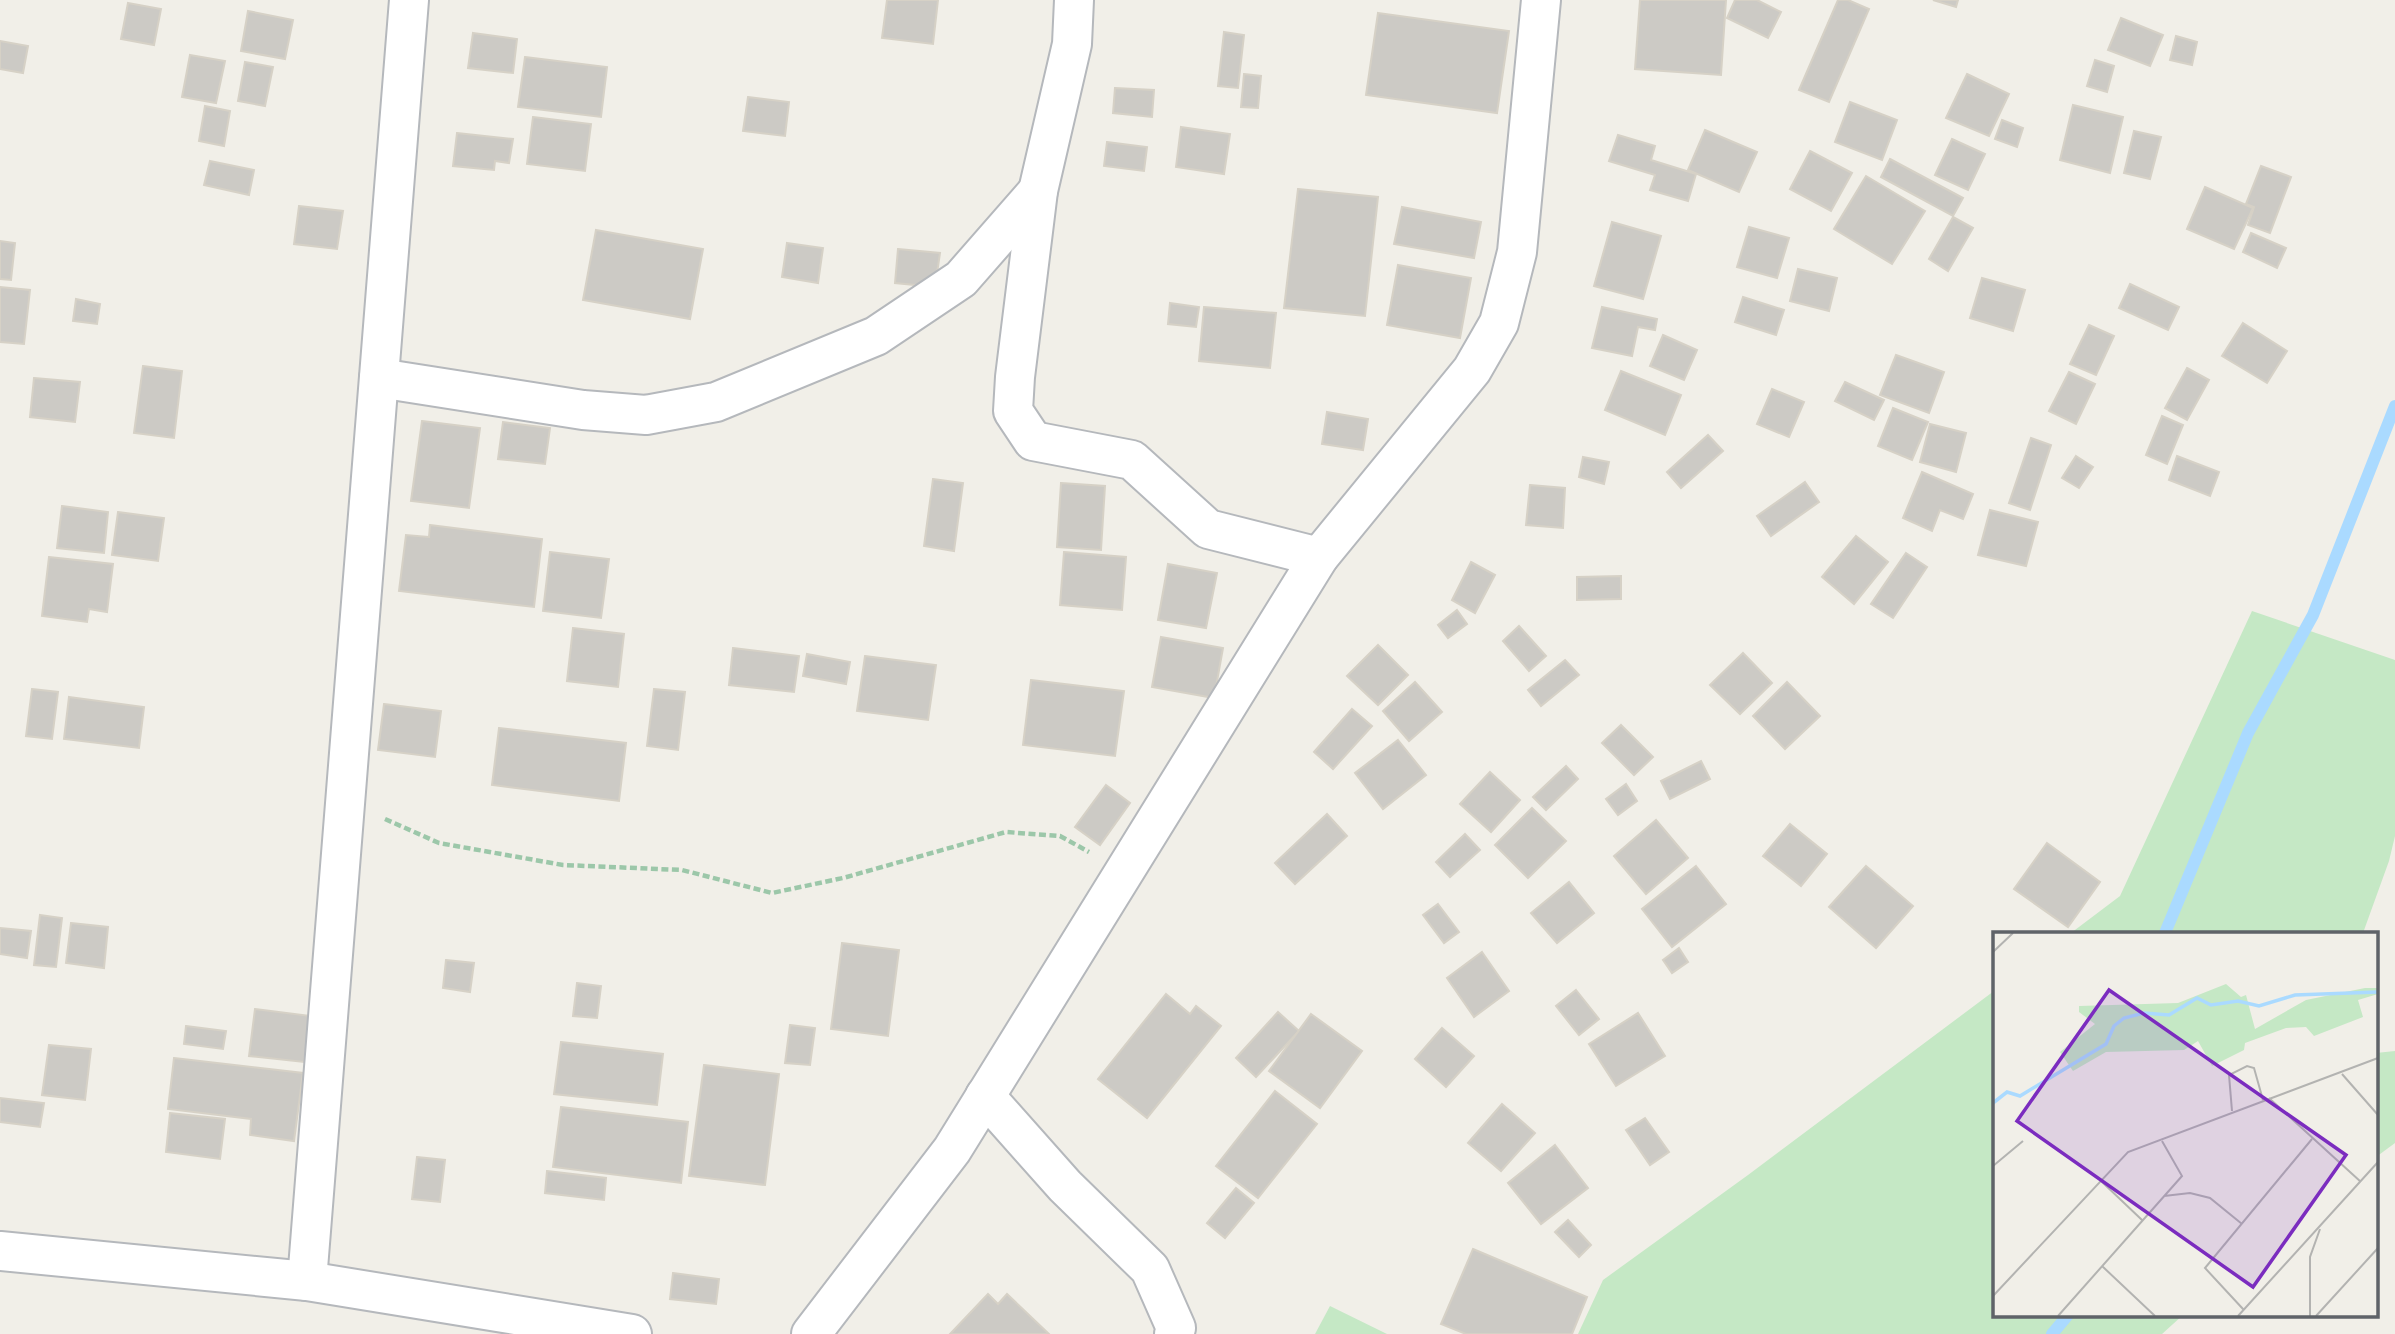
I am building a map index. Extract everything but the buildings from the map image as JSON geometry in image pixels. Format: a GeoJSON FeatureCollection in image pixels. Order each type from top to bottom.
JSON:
{"type":"FeatureCollection","features":[{"type":"Feature","properties":{"kind":"street"},"geometry":{"type":"LineString","coordinates":[[307,1281],[409,0]]}},
{"type":"Feature","properties":{"kind":"street"},"geometry":{"type":"LineString","coordinates":[[1074,0],[1072,44],[1038,191],[1014,377],[1013,411],[1033,442],[1132,460],[1208,529],[1319,557]]}},
{"type":"Feature","properties":{"kind":"street"},"geometry":{"type":"LineString","coordinates":[[829,1327],[952,1150],[1319,557],[1472,370],[1499,323],[1517,252],[1541,0]]}},
{"type":"Feature","properties":{"kind":"street"},"geometry":{"type":"LineString","coordinates":[[379,377],[583,410],[646,415],[716,402],[876,336],[961,279],[1038,191]]}},
{"type":"Feature","properties":{"kind":"street"},"geometry":{"type":"LineString","coordinates":[[985,1096],[1065,1186],[1150,1269],[1176,1328],[1174,1334]]}},
{"type":"Feature","properties":{"kind":"street"},"geometry":{"type":"LineString","coordinates":[[0,1251],[307,1281],[632,1334]]}},
{"type":"Feature","properties":{"kind":"path"},"geometry":{"type":"LineString","coordinates":[[345,802],[439,843],[563,865],[682,870],[772,893],[843,878],[1006,832],[1060,835],[1123,873]]}},
{"type":"Feature","properties":{"kind":"green space"},"geometry":{"type":"Polygon","coordinates":[[[2252,611],[2395,660],[2395,836],[2389,861],[2363,932],[2072,932],[2120,896],[2252,611]]]}},
{"type":"Feature","properties":{"kind":"green space"},"geometry":{"type":"Polygon","coordinates":[[[1993,992],[1993,1316],[2182,1316],[2162,1334],[1578,1334],[1603,1280],[1993,992]]]}},
{"type":"Feature","properties":{"kind":"green space"},"geometry":{"type":"Polygon","coordinates":[[[2395,1051],[2395,1143],[2378,1156],[2378,1053],[2395,1051]]]}},
{"type":"Feature","properties":{"kind":"green space"},"geometry":{"type":"Polygon","coordinates":[[[1330,1306],[1387,1334],[1315,1334],[1330,1306]]]}},
{"type":"Feature","properties":{"kind":"waterway"},"geometry":{"type":"LineString","coordinates":[[2165,932],[2248,733],[2313,615],[2395,406]]}},
{"type":"Feature","properties":{"kind":"waterway"},"geometry":{"type":"LineString","coordinates":[[2052,1334],[2067,1316]]}}]}
